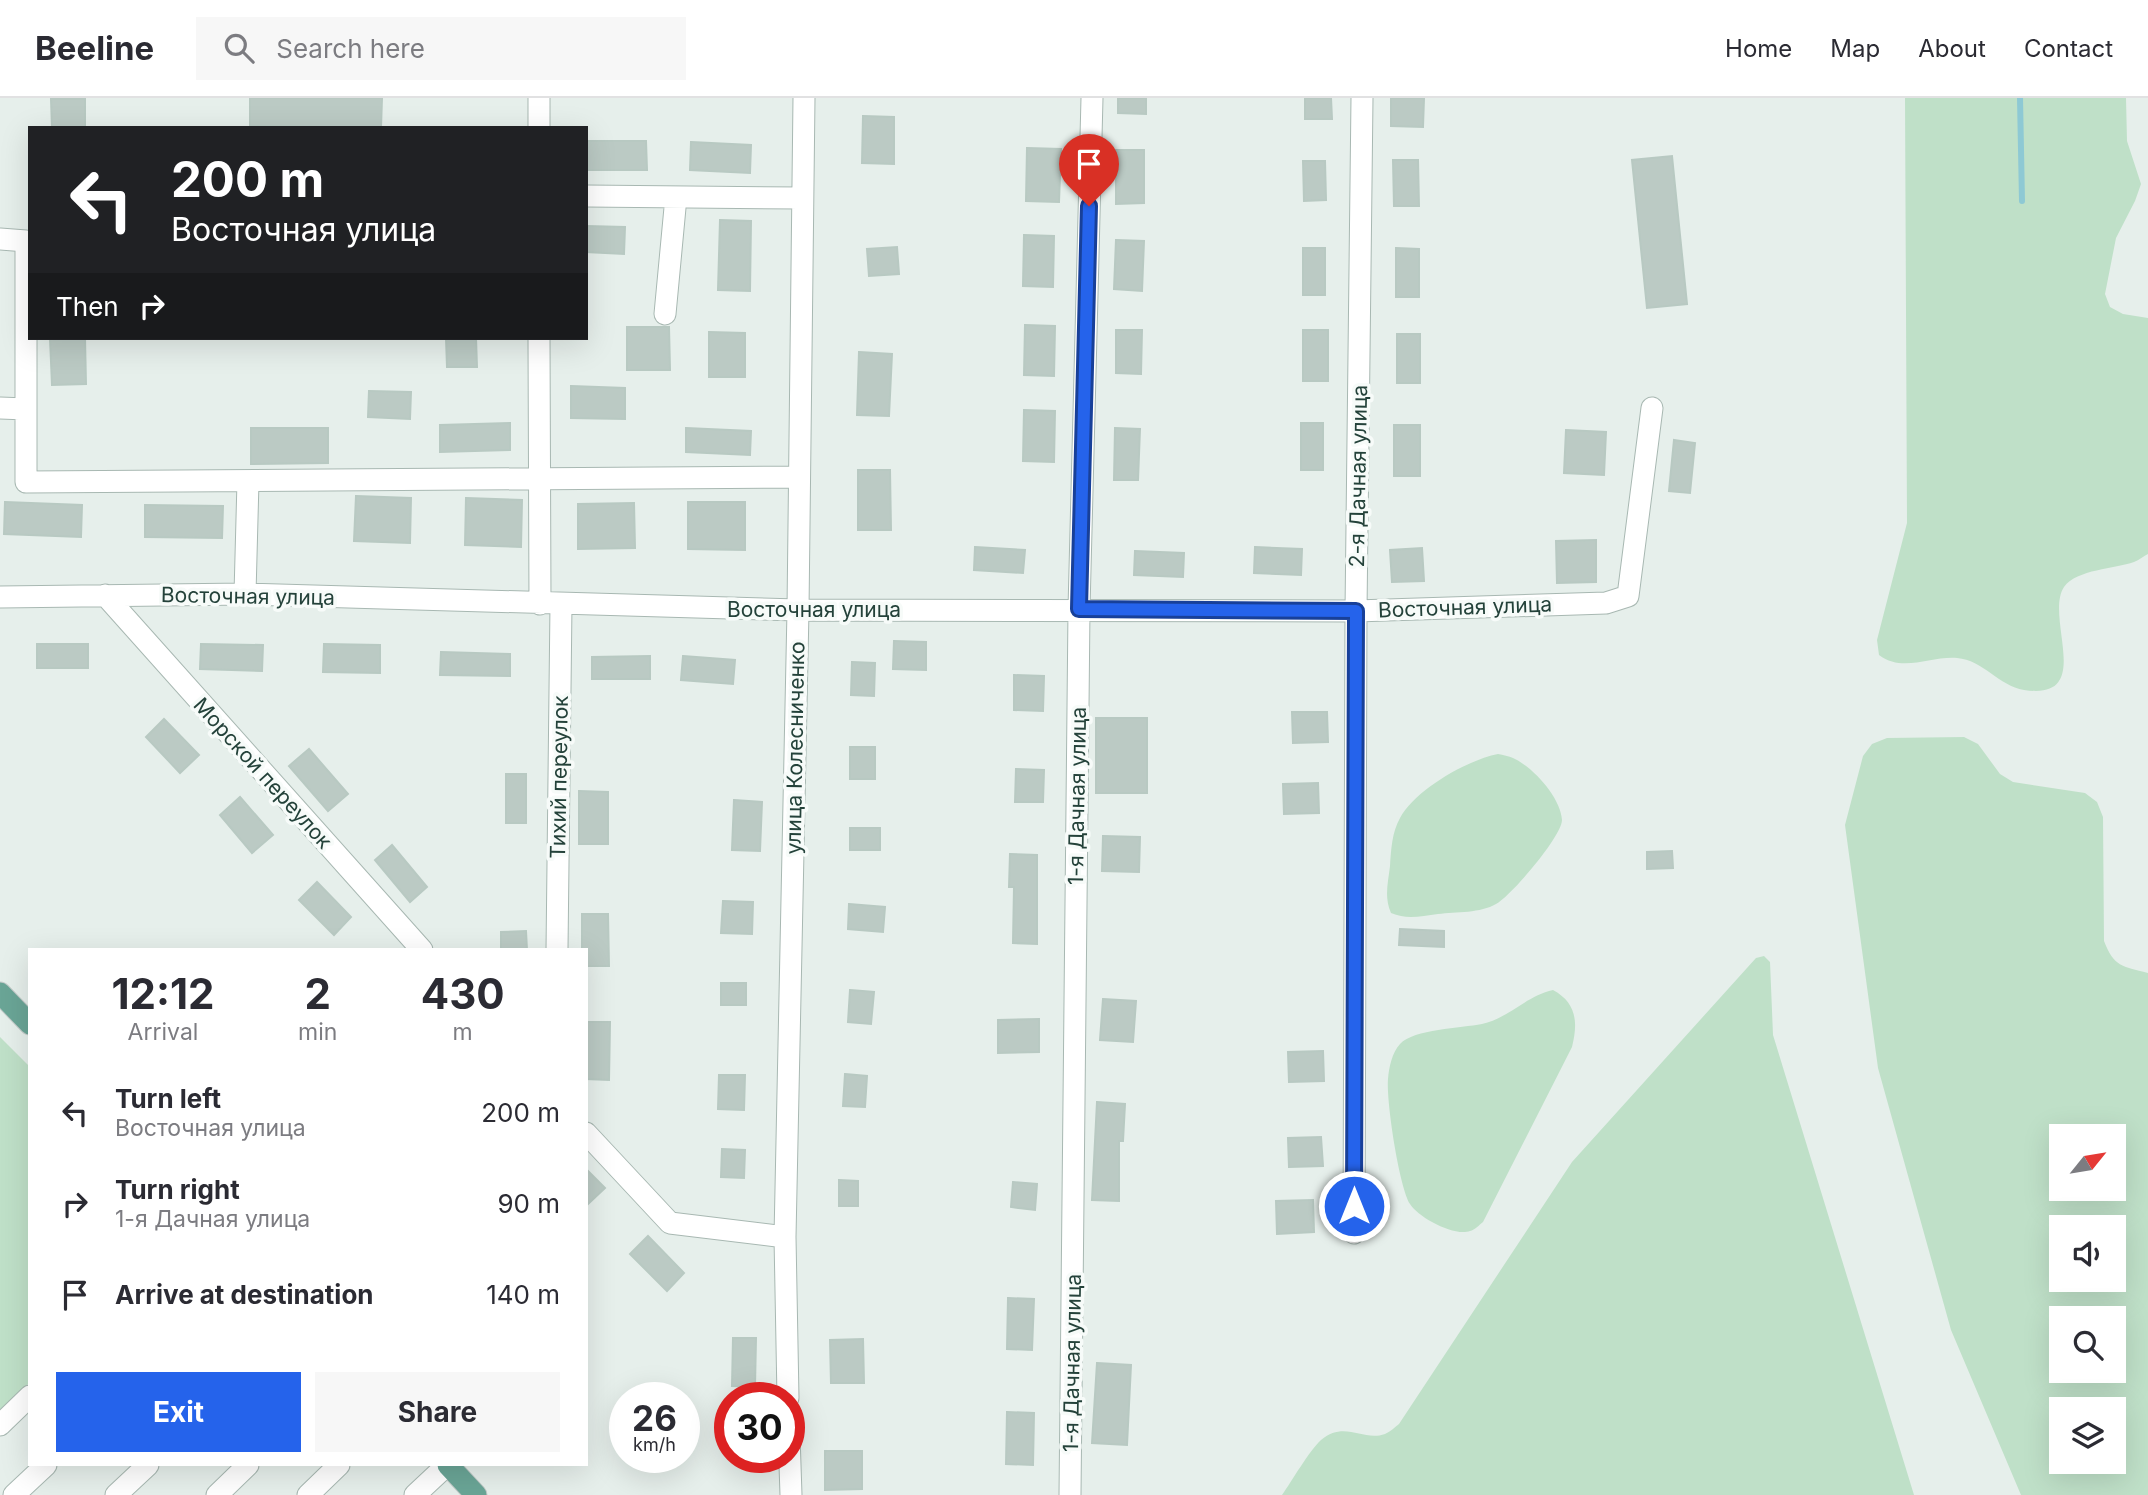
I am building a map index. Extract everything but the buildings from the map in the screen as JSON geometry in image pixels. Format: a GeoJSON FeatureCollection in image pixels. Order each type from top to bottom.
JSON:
{"type":"FeatureCollection","features":[{"type":"Feature","properties":{"kind":"main road"},"geometry":{"type":"LineString","coordinates":[[0,993],[28,1022]]}},
{"type":"Feature","properties":{"kind":"main road"},"geometry":{"type":"LineString","coordinates":[[449,1466],[476,1495]]}},
{"type":"Feature","properties":{"kind":"street"},"geometry":{"type":"LineString","coordinates":[[540,98],[540,126]]}},
{"type":"Feature","properties":{"kind":"street","name":"улица Колесниченко"},"geometry":{"type":"LineString","coordinates":[[788,1382],[785,1237],[798,610],[804,98]]}},
{"type":"Feature","properties":{"kind":"street","name":"1-я Дачная улица"},"geometry":{"type":"LineString","coordinates":[[1070,1495],[1079,609],[1091,98]]}},
{"type":"Feature","properties":{"kind":"street","name":"2-я Дачная улица"},"geometry":{"type":"LineString","coordinates":[[1354,1233],[1356,611],[1362,98]]}},
{"type":"Feature","properties":{"kind":"street"},"geometry":{"type":"LineString","coordinates":[[588,196],[801,198]]}},
{"type":"Feature","properties":{"kind":"street"},"geometry":{"type":"LineString","coordinates":[[664,314],[677,197]]}},
{"type":"Feature","properties":{"kind":"street"},"geometry":{"type":"LineString","coordinates":[[0,239],[26,241],[26,482],[798,477]]}},
{"type":"Feature","properties":{"kind":"street","name":"Тихий переулок"},"geometry":{"type":"LineString","coordinates":[[539,340],[539,479],[551,604],[557,948]]}},
{"type":"Feature","properties":{"kind":"street"},"geometry":{"type":"LineString","coordinates":[[0,408],[26,409]]}},
{"type":"Feature","properties":{"kind":"street","name":"Восточная улица"},"geometry":{"type":"LineString","coordinates":[[0,597],[245,594],[798,610],[1356,611],[1606,603],[1628,596],[1652,408]]}},
{"type":"Feature","properties":{"kind":"street"},"geometry":{"type":"LineString","coordinates":[[245,594],[248,481]]}},
{"type":"Feature","properties":{"kind":"street","name":"Морской переулок"},"geometry":{"type":"LineString","coordinates":[[105,595],[420,948]]}},
{"type":"Feature","properties":{"kind":"street"},"geometry":{"type":"LineString","coordinates":[[588,1135],[670,1223],[785,1237]]}},
{"type":"Feature","properties":{"kind":"street"},"geometry":{"type":"LineString","coordinates":[[0,1425],[28,1398]]}},
{"type":"Feature","properties":{"kind":"street"},"geometry":{"type":"LineString","coordinates":[[14,1495],[45,1466]]}},
{"type":"Feature","properties":{"kind":"street"},"geometry":{"type":"LineString","coordinates":[[116,1495],[147,1466]]}},
{"type":"Feature","properties":{"kind":"street"},"geometry":{"type":"LineString","coordinates":[[217,1495],[247,1466]]}},
{"type":"Feature","properties":{"kind":"street"},"geometry":{"type":"LineString","coordinates":[[308,1495],[339,1466]]}},
{"type":"Feature","properties":{"kind":"street"},"geometry":{"type":"LineString","coordinates":[[415,1495],[447,1466]]}},
{"type":"Feature","properties":{"kind":"street"},"geometry":{"type":"LineString","coordinates":[[790,1473],[791,1495]]}},
{"type":"Feature","properties":{"kind":"green space"},"geometry":{"type":"Polygon","coordinates":[[[1905,98],[2126,98],[2127,141],[2141,184],[2116,238],[2105,294],[2110,307],[2123,314],[2148,318],[2148,554],[2134,562],[2078,576],[2064,587],[2059,600],[2063,670],[2058,683],[2046,690],[2015,688],[1975,663],[1957,658],[1898,663],[1879,655],[1877,640],[1907,523],[1905,98]]]}},
{"type":"Feature","properties":{"kind":"green space"},"geometry":{"type":"Polygon","coordinates":[[[1964,737],[1978,744],[2000,774],[2013,782],[2085,793],[2097,802],[2103,817],[2104,941],[2115,961],[2148,973],[2148,1495],[2021,1495],[1951,1330],[1878,1068],[1845,825],[1863,756],[1872,744],[1887,738],[1964,737]]]}},
{"type":"Feature","properties":{"kind":"green space"},"geometry":{"type":"Polygon","coordinates":[[[1498,754],[1511,757],[1529,768],[1545,784],[1557,802],[1562,820],[1554,839],[1513,890],[1490,907],[1414,917],[1391,913],[1388,884],[1392,841],[1407,807],[1443,778],[1472,763],[1498,754]]]}},
{"type":"Feature","properties":{"kind":"green space"},"geometry":{"type":"Polygon","coordinates":[[[1764,956],[1770,962],[1773,1035],[1914,1495],[1282,1495],[1311,1451],[1330,1434],[1346,1431],[1377,1436],[1387,1433],[1399,1424],[1572,1162],[1756,958],[1764,956]]]}},
{"type":"Feature","properties":{"kind":"green space"},"geometry":{"type":"Polygon","coordinates":[[[1553,990],[1567,1001],[1574,1014],[1572,1047],[1483,1222],[1474,1230],[1463,1232],[1437,1225],[1420,1215],[1410,1204],[1402,1180],[1389,1105],[1388,1079],[1391,1060],[1400,1044],[1416,1035],[1492,1021],[1534,997],[1553,990]]]}},
{"type":"Feature","properties":{"kind":"green space"},"geometry":{"type":"Polygon","coordinates":[[[0,1037],[28,1065],[28,1384],[0,1412],[0,1037]]]}},
{"type":"Feature","properties":{"kind":"waterway"},"geometry":{"type":"LineString","coordinates":[[2020,98],[2022,201]]}},
{"type":"Feature","properties":{"kind":"route"},"geometry":{"type":"LineString","coordinates":[[1089,206],[1079,609],[1356,611],[1354,1206]]}}]}
